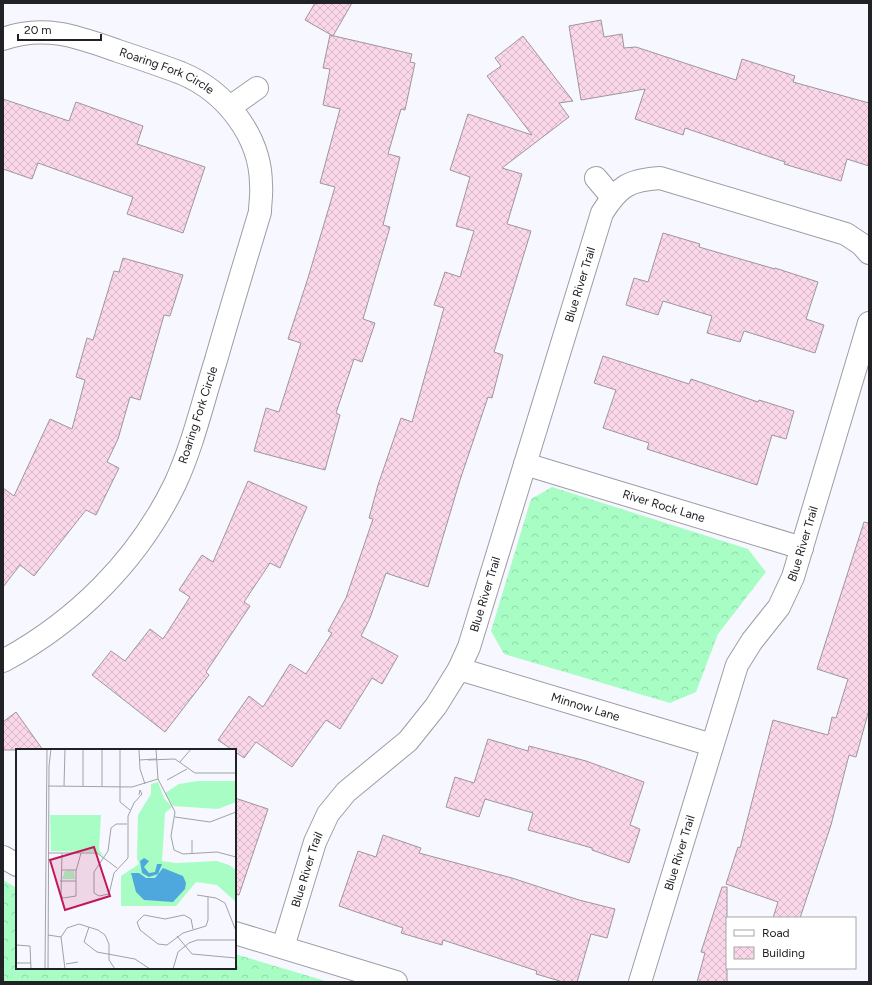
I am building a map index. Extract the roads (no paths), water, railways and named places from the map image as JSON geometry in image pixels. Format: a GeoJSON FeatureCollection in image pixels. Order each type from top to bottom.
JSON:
{"type":"FeatureCollection","features":[{"type":"Feature","properties":{"kind":"street","name":"Roaring Fork Circle"},"geometry":{"type":"LineString","coordinates":[[3,39],[13,35],[44,31],[70,35],[182,73],[207,87],[230,107],[243,125],[256,153],[262,184],[260,212],[194,434],[175,483],[149,530],[117,572],[80,610],[32,645],[3,661]]}},
{"type":"Feature","properties":{"kind":"street"},"geometry":{"type":"LineString","coordinates":[[230,107],[257,88]]}},
{"type":"Feature","properties":{"kind":"street"},"geometry":{"type":"LineString","coordinates":[[596,178],[612,196]]}},
{"type":"Feature","properties":{"kind":"street","name":"Blue River Trail"},"geometry":{"type":"LineString","coordinates":[[283,947],[315,842],[328,814],[346,792],[408,741],[436,706],[459,669],[469,647],[602,213],[612,196],[624,186],[642,179],[660,178],[846,234],[866,245]]}},
{"type":"Feature","properties":{"kind":"street","name":"Blue River Trail"},"geometry":{"type":"LineString","coordinates":[[640,982],[737,665],[752,641],[779,607],[793,577],[869,323]]}},
{"type":"Feature","properties":{"kind":"street","name":"River Rock Lane"},"geometry":{"type":"LineString","coordinates":[[525,464],[802,548]]}},
{"type":"Feature","properties":{"kind":"street","name":"Minnow Lane"},"geometry":{"type":"LineString","coordinates":[[459,669],[712,745]]}},
{"type":"Feature","properties":{"kind":"street"},"geometry":{"type":"LineString","coordinates":[[3,857],[16,864]]}},
{"type":"Feature","properties":{"kind":"street"},"geometry":{"type":"LineString","coordinates":[[236,933],[396,982]]}}]}
